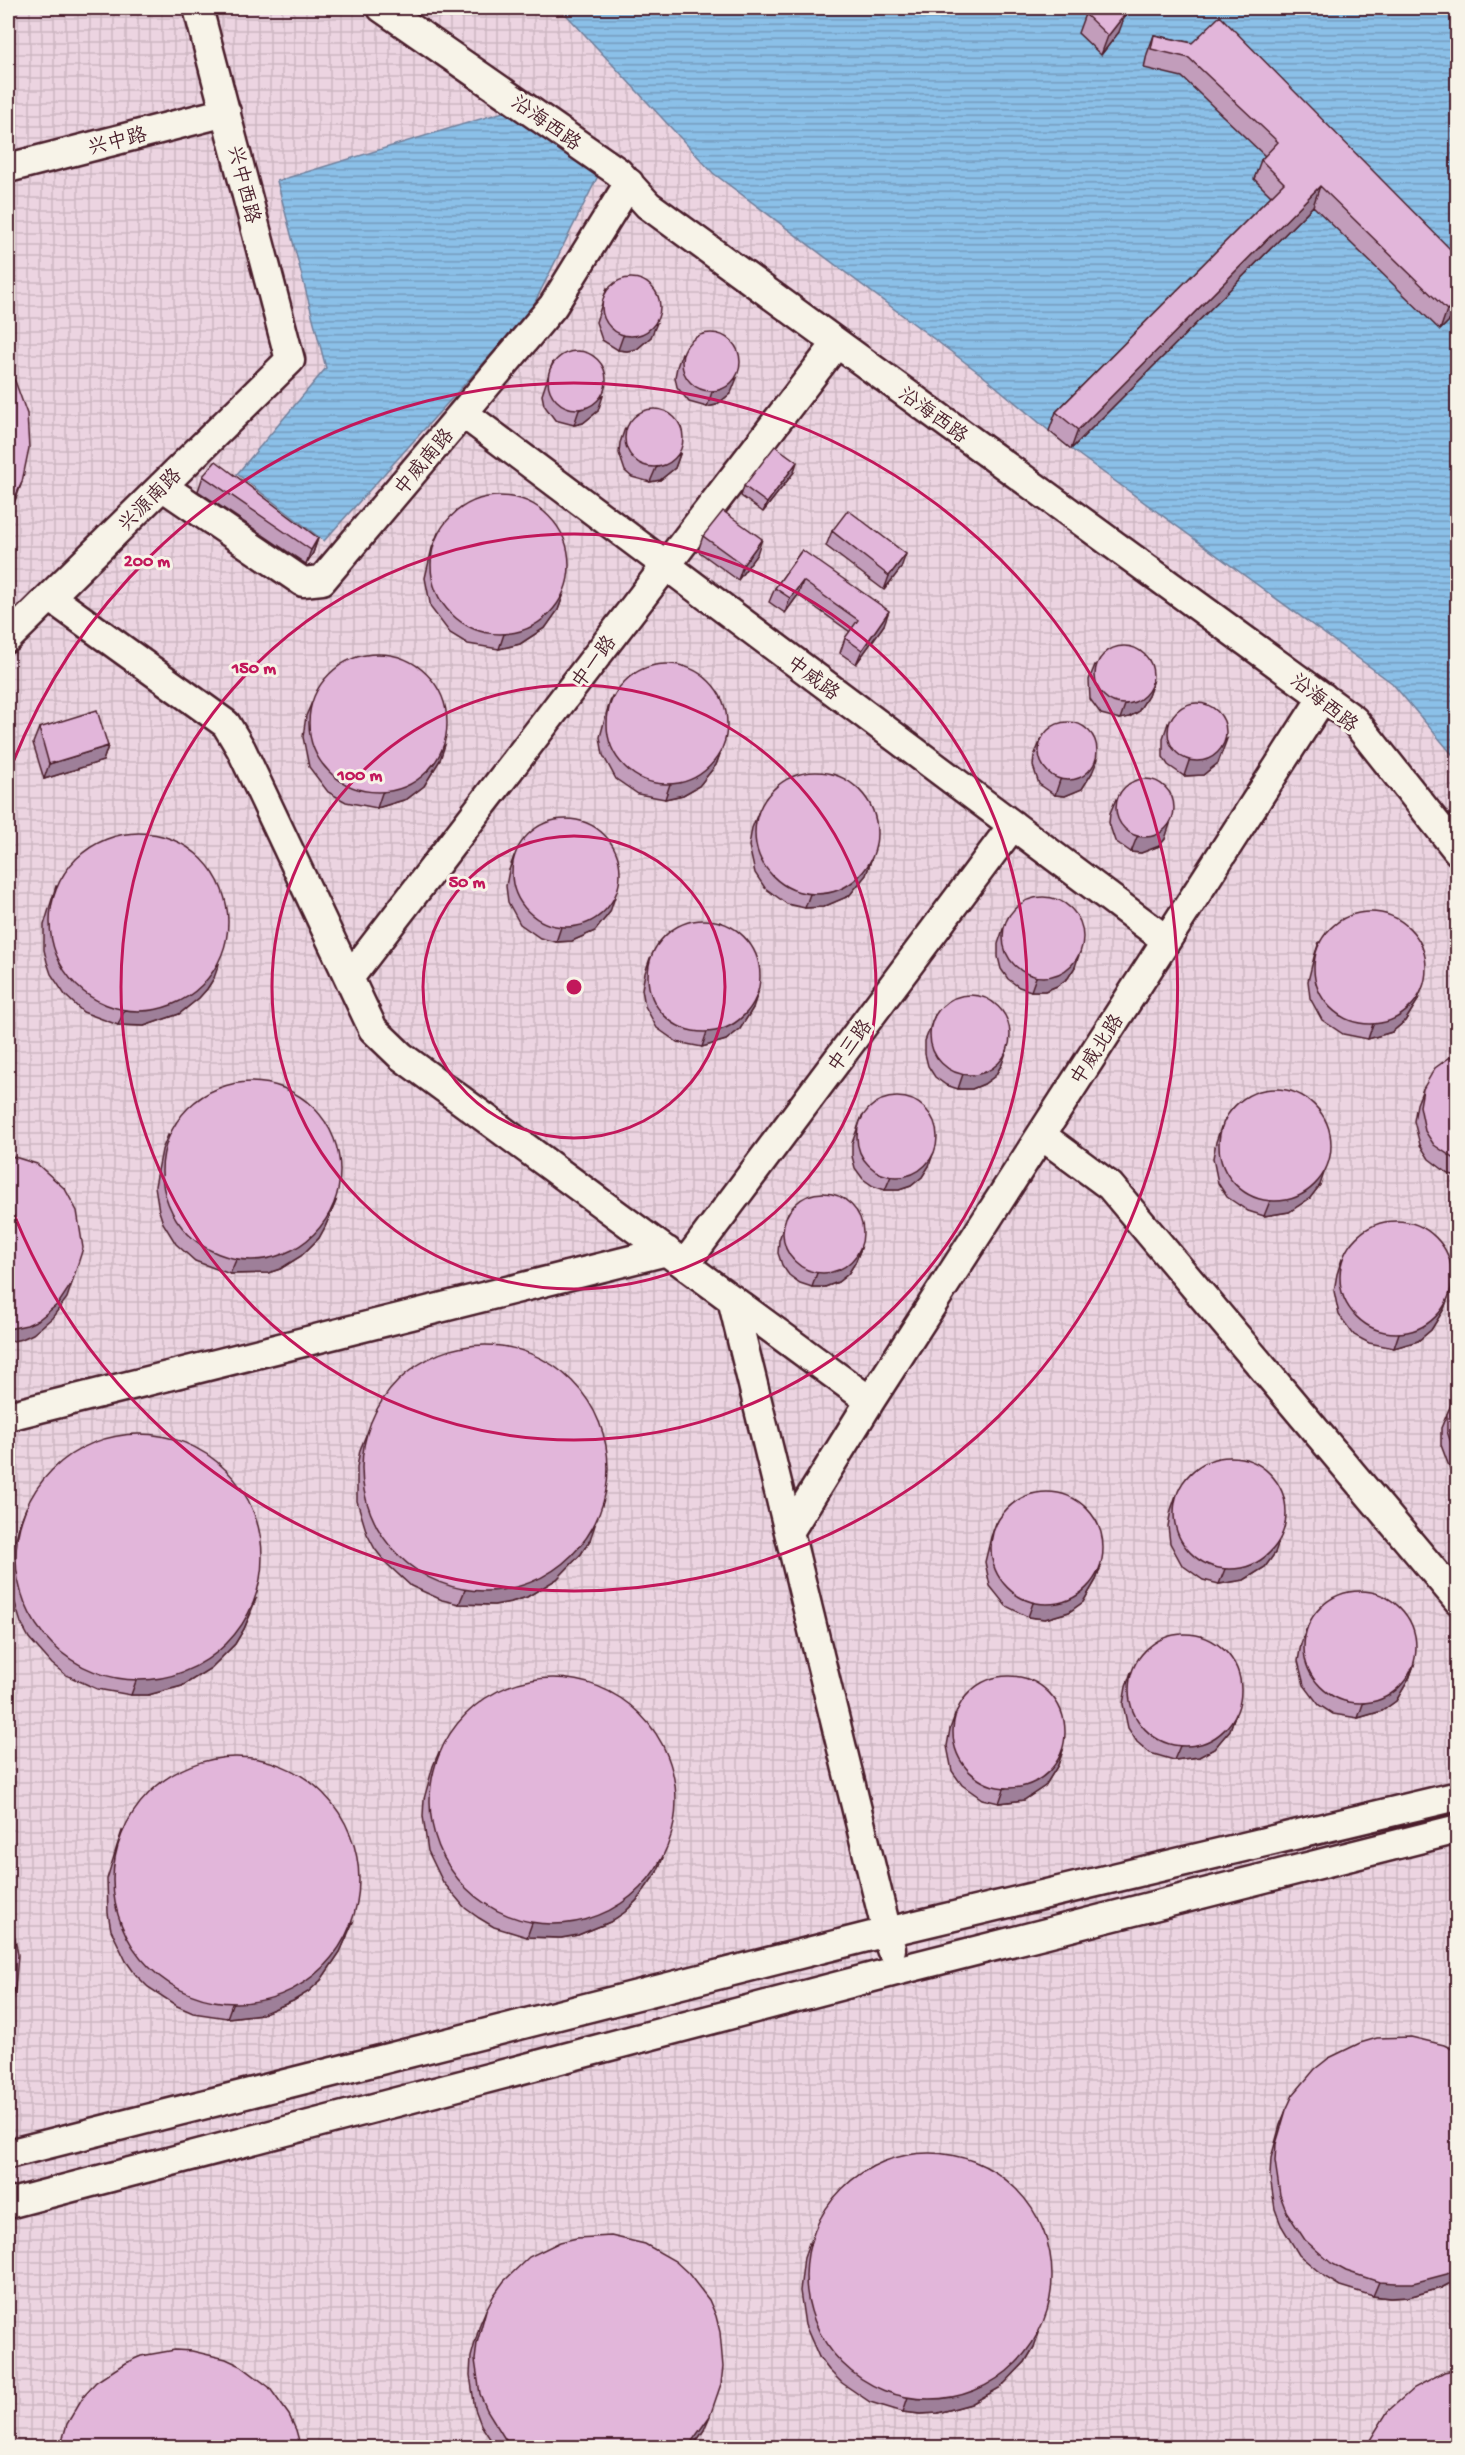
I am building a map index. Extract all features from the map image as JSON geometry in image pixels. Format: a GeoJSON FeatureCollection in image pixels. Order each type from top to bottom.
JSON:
{"type":"FeatureCollection","features":[{"type":"Feature","properties":{"kind":"lane","name":"兴中西路"},"geometry":{"type":"LineString","coordinates":[[198,8],[290,360]]}},
{"type":"Feature","properties":{"kind":"lane","name":"沿海西路"},"geometry":{"type":"LineString","coordinates":[[382,8],[618,172],[648,205],[1354,720],[1458,851]]}},
{"type":"Feature","properties":{"kind":"lane","name":"兴中路"},"geometry":{"type":"LineString","coordinates":[[8,168],[226,112]]}},
{"type":"Feature","properties":{"kind":"lane","name":"中威南路"},"geometry":{"type":"LineString","coordinates":[[162,486],[303,582],[322,580],[553,306],[629,183]]}},
{"type":"Feature","properties":{"kind":"lane","name":"中一路"},"geometry":{"type":"LineString","coordinates":[[349,978],[837,343]]}},
{"type":"Feature","properties":{"kind":"lane","name":"兴源南路"},"geometry":{"type":"LineString","coordinates":[[8,638],[290,360]]}},
{"type":"Feature","properties":{"kind":"lane","name":"中威路"},"geometry":{"type":"LineString","coordinates":[[463,413],[1166,940]]}},
{"type":"Feature","properties":{"kind":"lane"},"geometry":{"type":"LineString","coordinates":[[50,597],[226,724],[241,749],[373,1029],[401,1056],[870,1401]]}},
{"type":"Feature","properties":{"kind":"lane","name":"中威北路"},"geometry":{"type":"LineString","coordinates":[[789,1532],[870,1401],[1323,697]]}},
{"type":"Feature","properties":{"kind":"lane","name":"中三路"},"geometry":{"type":"LineString","coordinates":[[676,1258],[1013,825]]}},
{"type":"Feature","properties":{"kind":"lane"},"geometry":{"type":"LineString","coordinates":[[1041,1135],[1110,1186],[1458,1599]]}},
{"type":"Feature","properties":{"kind":"lane"},"geometry":{"type":"LineString","coordinates":[[8,1416],[676,1258]]}},
{"type":"Feature","properties":{"kind":"lane"},"geometry":{"type":"LineString","coordinates":[[732,1299],[896,1971]]}},
{"type":"Feature","properties":{"kind":"lane"},"geometry":{"type":"LineString","coordinates":[[8,2154],[887,1932],[1458,1796]]}},
{"type":"Feature","properties":{"kind":"lane"},"geometry":{"type":"LineString","coordinates":[[8,2204],[896,1971],[1458,1829]]}},
{"type":"Feature","properties":{"kind":"shaded area"},"geometry":{"type":"Polygon","coordinates":[[[8,8],[560,8],[713,173],[982,375],[1071,449],[1392,683],[1457,760],[1457,2447],[8,2448],[8,8]]]}},
{"type":"Feature","properties":{"kind":"water"},"geometry":{"type":"Polygon","coordinates":[[[560,8],[1457,8],[1457,760],[1392,683],[1071,449],[982,375],[713,173],[560,8]]]}},
{"type":"Feature","properties":{"kind":"water"},"geometry":{"type":"Polygon","coordinates":[[[513,109],[599,174],[531,310],[324,541],[237,474],[326,368],[277,181],[513,109]]]}},
{"type":"Feature","properties":{"kind":"building"},"geometry":{"type":"Polygon","coordinates":[[[1089,8],[1119,8],[1126,13],[1108,36],[1085,14],[1089,8]]]}},
{"type":"Feature","properties":{"kind":"building"},"geometry":{"type":"Polygon","coordinates":[[[1220,16],[1458,257],[1458,300],[1447,310],[1320,186],[1078,430],[1056,412],[1284,183],[1261,160],[1278,142],[1189,58],[1151,49],[1154,35],[1192,43],[1220,16]]]}},
{"type":"Feature","properties":{"kind":"building"},"geometry":{"type":"Polygon","coordinates":[[[625,278],[637,278],[652,286],[660,301],[660,313],[652,328],[637,336],[625,336],[610,328],[602,313],[602,301],[610,286],[625,278]]]}},
{"type":"Feature","properties":{"kind":"building"},"geometry":{"type":"Polygon","coordinates":[[[705,333],[717,333],[732,341],[740,356],[740,368],[732,383],[717,391],[705,391],[690,383],[682,368],[682,356],[690,341],[705,333]]]}},
{"type":"Feature","properties":{"kind":"building"},"geometry":{"type":"Polygon","coordinates":[[[571,351],[583,351],[598,359],[606,374],[606,386],[598,401],[583,409],[571,409],[556,401],[548,386],[548,374],[556,359],[571,351]]]}},
{"type":"Feature","properties":{"kind":"building"},"geometry":{"type":"Polygon","coordinates":[[[8,370],[15,381],[27,414],[29,448],[22,482],[8,508],[8,370]]]}},
{"type":"Feature","properties":{"kind":"building"},"geometry":{"type":"Polygon","coordinates":[[[648,409],[660,409],[675,417],[683,432],[683,444],[675,459],[660,467],[648,467],[633,459],[625,444],[625,432],[633,417],[648,409]]]}},
{"type":"Feature","properties":{"kind":"building"},"geometry":{"type":"Polygon","coordinates":[[[775,446],[797,462],[767,503],[744,486],[775,446]]]}},
{"type":"Feature","properties":{"kind":"building"},"geometry":{"type":"Polygon","coordinates":[[[216,461],[318,538],[311,550],[203,476],[216,461]]]}},
{"type":"Feature","properties":{"kind":"building"},"geometry":{"type":"Polygon","coordinates":[[[500,496],[526,501],[549,516],[564,539],[569,565],[564,591],[549,614],[526,629],[500,634],[474,629],[451,614],[436,591],[431,565],[436,539],[451,516],[474,501],[500,496]]]}},
{"type":"Feature","properties":{"kind":"building"},"geometry":{"type":"Polygon","coordinates":[[[848,510],[906,554],[889,576],[832,531],[848,510]]]}},
{"type":"Feature","properties":{"kind":"building"},"geometry":{"type":"Polygon","coordinates":[[[723,511],[762,539],[743,565],[703,536],[723,511]]]}},
{"type":"Feature","properties":{"kind":"building"},"geometry":{"type":"Polygon","coordinates":[[[802,550],[889,611],[862,650],[845,638],[858,620],[803,581],[790,598],[775,588],[802,550]]]}},
{"type":"Feature","properties":{"kind":"building"},"geometry":{"type":"Polygon","coordinates":[[[1118,646],[1130,646],[1145,654],[1153,669],[1153,681],[1145,696],[1130,704],[1118,704],[1103,696],[1095,681],[1095,669],[1103,654],[1118,646]]]}},
{"type":"Feature","properties":{"kind":"building"},"geometry":{"type":"Polygon","coordinates":[[[378,654],[404,659],[427,674],[442,697],[447,723],[442,749],[427,772],[404,787],[378,792],[352,787],[329,772],[314,749],[309,723],[314,697],[329,674],[352,659],[378,654]]]}},
{"type":"Feature","properties":{"kind":"building"},"geometry":{"type":"Polygon","coordinates":[[[667,664],[690,668],[709,682],[723,701],[727,724],[723,747],[709,766],[690,780],[667,784],[644,780],[625,766],[611,747],[607,724],[611,701],[625,682],[644,668],[667,664]]]}},
{"type":"Feature","properties":{"kind":"building"},"geometry":{"type":"Polygon","coordinates":[[[1191,703],[1203,703],[1218,711],[1226,726],[1226,738],[1218,753],[1203,761],[1191,761],[1176,753],[1168,738],[1168,726],[1176,711],[1191,703]]]}},
{"type":"Feature","properties":{"kind":"building"},"geometry":{"type":"Polygon","coordinates":[[[97,710],[108,746],[49,764],[39,728],[97,710]]]}},
{"type":"Feature","properties":{"kind":"building"},"geometry":{"type":"Polygon","coordinates":[[[1062,722],[1074,722],[1089,730],[1097,745],[1097,757],[1089,772],[1074,780],[1062,780],[1047,772],[1039,757],[1039,745],[1047,730],[1062,722]]]}},
{"type":"Feature","properties":{"kind":"building"},"geometry":{"type":"Polygon","coordinates":[[[816,772],[839,777],[850,782],[859,790],[867,799],[872,810],[877,833],[872,856],[867,867],[859,876],[850,884],[839,889],[816,894],[793,889],[782,884],[773,876],[765,867],[760,856],[755,833],[760,810],[765,799],[773,790],[782,782],[793,777],[816,772]]]}},
{"type":"Feature","properties":{"kind":"building"},"geometry":{"type":"Polygon","coordinates":[[[1139,779],[1151,779],[1166,787],[1174,802],[1174,814],[1166,829],[1151,837],[1139,837],[1124,829],[1116,814],[1116,802],[1124,787],[1139,779]]]}},
{"type":"Feature","properties":{"kind":"building"},"geometry":{"type":"Polygon","coordinates":[[[566,819],[587,823],[604,835],[616,852],[620,873],[616,894],[604,911],[587,923],[566,927],[545,923],[528,911],[516,894],[512,873],[516,852],[528,835],[545,823],[566,819]]]}},
{"type":"Feature","properties":{"kind":"building"},"geometry":{"type":"Polygon","coordinates":[[[139,833],[156,834],[173,839],[202,859],[222,888],[227,905],[227,939],[222,956],[202,985],[173,1005],[156,1010],[139,1011],[122,1010],[105,1005],[76,985],[56,956],[51,939],[50,922],[51,905],[56,888],[76,859],[105,839],[122,834],[139,833]]]}},
{"type":"Feature","properties":{"kind":"building"},"geometry":{"type":"Polygon","coordinates":[[[1043,897],[1058,900],[1071,909],[1080,922],[1083,937],[1080,952],[1071,965],[1058,974],[1043,977],[1028,974],[1015,965],[1006,952],[1003,937],[1006,922],[1015,909],[1028,900],[1043,897]]]}},
{"type":"Feature","properties":{"kind":"building"},"geometry":{"type":"Polygon","coordinates":[[[1370,912],[1391,917],[1409,929],[1421,947],[1426,968],[1421,989],[1409,1007],[1391,1019],[1370,1024],[1349,1019],[1331,1007],[1319,989],[1314,968],[1319,947],[1331,929],[1349,917],[1370,912]]]}},
{"type":"Feature","properties":{"kind":"building"},"geometry":{"type":"Polygon","coordinates":[[[704,920],[725,925],[743,937],[755,955],[760,976],[755,997],[743,1015],[725,1027],[704,1032],[683,1027],[665,1015],[653,997],[648,976],[653,955],[665,937],[683,925],[704,920]]]}},
{"type":"Feature","properties":{"kind":"building"},"geometry":{"type":"Polygon","coordinates":[[[970,995],[985,998],[998,1007],[1007,1020],[1010,1035],[1007,1050],[998,1063],[985,1072],[970,1075],[955,1072],[942,1063],[933,1050],[930,1035],[933,1020],[942,1007],[955,998],[970,995]]]}},
{"type":"Feature","properties":{"kind":"building"},"geometry":{"type":"Polygon","coordinates":[[[1458,1055],[1458,1160],[1434,1145],[1425,1131],[1420,1106],[1423,1089],[1435,1068],[1449,1058],[1458,1055]]]}},
{"type":"Feature","properties":{"kind":"building"},"geometry":{"type":"Polygon","coordinates":[[[251,1082],[268,1083],[285,1088],[314,1108],[334,1137],[339,1154],[339,1188],[334,1205],[314,1234],[285,1254],[268,1259],[251,1260],[234,1259],[217,1254],[188,1234],[168,1205],[163,1188],[162,1171],[163,1154],[168,1137],[188,1108],[217,1088],[234,1083],[251,1082]]]}},
{"type":"Feature","properties":{"kind":"building"},"geometry":{"type":"Polygon","coordinates":[[[1275,1089],[1296,1094],[1314,1106],[1326,1124],[1331,1145],[1326,1166],[1314,1184],[1296,1196],[1275,1201],[1254,1196],[1236,1184],[1224,1166],[1219,1145],[1224,1124],[1236,1106],[1254,1094],[1275,1089]]]}},
{"type":"Feature","properties":{"kind":"building"},"geometry":{"type":"Polygon","coordinates":[[[897,1097],[912,1100],[925,1109],[934,1122],[937,1137],[934,1152],[925,1165],[912,1174],[897,1177],[882,1174],[869,1165],[860,1152],[857,1137],[860,1122],[869,1109],[882,1100],[897,1097]]]}},
{"type":"Feature","properties":{"kind":"building"},"geometry":{"type":"Polygon","coordinates":[[[8,1155],[37,1164],[65,1189],[77,1211],[83,1248],[72,1283],[58,1304],[38,1320],[8,1329],[8,1155]]]}},
{"type":"Feature","properties":{"kind":"building"},"geometry":{"type":"Polygon","coordinates":[[[823,1193],[838,1196],[851,1205],[860,1218],[863,1233],[860,1248],[851,1261],[838,1270],[823,1273],[808,1270],[795,1261],[786,1248],[783,1233],[786,1218],[795,1205],[808,1196],[823,1193]]]}},
{"type":"Feature","properties":{"kind":"building"},"geometry":{"type":"Polygon","coordinates":[[[1396,1221],[1417,1226],[1435,1238],[1447,1256],[1452,1277],[1447,1298],[1435,1316],[1417,1328],[1396,1333],[1375,1328],[1357,1316],[1345,1298],[1340,1277],[1345,1256],[1357,1238],[1375,1226],[1396,1221]]]}},
{"type":"Feature","properties":{"kind":"building"},"geometry":{"type":"Polygon","coordinates":[[[473,1345],[497,1345],[521,1350],[543,1359],[572,1381],[594,1410],[599,1421],[606,1444],[608,1468],[606,1492],[599,1515],[594,1526],[572,1555],[543,1577],[521,1586],[497,1591],[473,1591],[449,1586],[427,1577],[407,1563],[390,1546],[376,1526],[367,1504],[362,1480],[362,1456],[367,1432],[376,1410],[390,1390],[407,1373],[427,1359],[449,1350],[473,1345]]]}},
{"type":"Feature","properties":{"kind":"building"},"geometry":{"type":"Polygon","coordinates":[[[1458,1390],[1458,1456],[1455,1454],[1447,1431],[1447,1414],[1458,1390]]]}},
{"type":"Feature","properties":{"kind":"building"},"geometry":{"type":"Polygon","coordinates":[[[127,1434],[151,1434],[175,1439],[197,1448],[226,1470],[248,1499],[253,1510],[260,1533],[262,1557],[260,1581],[253,1604],[248,1615],[226,1644],[197,1666],[175,1675],[151,1680],[127,1680],[103,1675],[81,1666],[61,1652],[44,1635],[30,1615],[21,1593],[16,1569],[16,1545],[21,1521],[30,1499],[44,1479],[61,1462],[81,1448],[103,1439],[127,1434]]]}},
{"type":"Feature","properties":{"kind":"building"},"geometry":{"type":"Polygon","coordinates":[[[1230,1457],[1251,1462],[1269,1474],[1281,1492],[1286,1513],[1281,1534],[1269,1552],[1251,1564],[1230,1569],[1209,1564],[1191,1552],[1179,1534],[1174,1513],[1179,1492],[1191,1474],[1209,1462],[1230,1457]]]}},
{"type":"Feature","properties":{"kind":"building"},"geometry":{"type":"Polygon","coordinates":[[[1047,1492],[1068,1497],[1086,1509],[1098,1527],[1103,1548],[1098,1569],[1086,1587],[1068,1599],[1047,1604],[1026,1599],[1008,1587],[996,1569],[991,1548],[996,1527],[1008,1509],[1026,1497],[1047,1492]]]}},
{"type":"Feature","properties":{"kind":"building"},"geometry":{"type":"Polygon","coordinates":[[[1360,1591],[1381,1596],[1399,1608],[1411,1626],[1416,1647],[1411,1668],[1399,1686],[1381,1698],[1360,1703],[1339,1698],[1321,1686],[1309,1668],[1304,1647],[1309,1626],[1321,1608],[1339,1596],[1360,1591]]]}},
{"type":"Feature","properties":{"kind":"building"},"geometry":{"type":"Polygon","coordinates":[[[1185,1634],[1206,1639],[1224,1651],[1236,1669],[1241,1690],[1236,1711],[1224,1729],[1206,1741],[1185,1746],[1164,1741],[1146,1729],[1134,1711],[1129,1690],[1134,1669],[1146,1651],[1164,1639],[1185,1634]]]}},
{"type":"Feature","properties":{"kind":"building"},"geometry":{"type":"Polygon","coordinates":[[[1009,1676],[1030,1681],[1048,1693],[1060,1711],[1065,1732],[1060,1753],[1048,1771],[1030,1783],[1009,1788],[988,1783],[970,1771],[958,1753],[953,1732],[958,1711],[970,1693],[988,1681],[1009,1676]]]}},
{"type":"Feature","properties":{"kind":"building"},"geometry":{"type":"Polygon","coordinates":[[[541,1678],[565,1678],[589,1683],[611,1692],[640,1714],[662,1743],[667,1754],[674,1777],[676,1801],[674,1825],[667,1848],[662,1859],[640,1888],[611,1910],[589,1919],[565,1924],[541,1924],[517,1919],[495,1910],[475,1896],[458,1879],[444,1859],[435,1837],[430,1813],[430,1789],[435,1765],[444,1743],[458,1723],[475,1706],[495,1692],[517,1683],[541,1678]]]}},
{"type":"Feature","properties":{"kind":"building"},"geometry":{"type":"Polygon","coordinates":[[[224,1757],[248,1757],[272,1762],[294,1771],[323,1793],[345,1822],[350,1833],[357,1856],[359,1880],[357,1904],[350,1927],[345,1938],[323,1967],[294,1989],[272,1998],[248,2003],[224,2003],[200,1998],[178,1989],[158,1975],[141,1958],[127,1938],[118,1916],[113,1892],[113,1868],[118,1844],[127,1822],[141,1802],[158,1785],[178,1771],[200,1762],[224,1757]]]}},
{"type":"Feature","properties":{"kind":"building"},"geometry":{"type":"Polygon","coordinates":[[[8,1917],[18,1955],[15,1989],[8,2012],[8,1917]]]}},
{"type":"Feature","properties":{"kind":"building"},"geometry":{"type":"Polygon","coordinates":[[[1411,2037],[1444,2045],[1458,2052],[1458,2267],[1447,2274],[1413,2283],[1379,2282],[1346,2271],[1331,2263],[1305,2240],[1286,2211],[1280,2195],[1275,2161],[1276,2144],[1293,2095],[1315,2069],[1329,2058],[1360,2043],[1377,2038],[1411,2037]]]}},
{"type":"Feature","properties":{"kind":"building"},"geometry":{"type":"Polygon","coordinates":[[[917,2153],[941,2153],[965,2158],[987,2167],[1016,2189],[1038,2218],[1043,2229],[1050,2252],[1052,2276],[1050,2300],[1043,2323],[1038,2334],[1016,2363],[987,2385],[965,2394],[941,2399],[917,2399],[893,2394],[871,2385],[851,2371],[834,2354],[820,2334],[811,2312],[806,2288],[806,2264],[811,2240],[820,2218],[834,2198],[851,2181],[871,2167],[893,2158],[917,2153]]]}},
{"type":"Feature","properties":{"kind":"building"},"geometry":{"type":"Polygon","coordinates":[[[611,2236],[645,2244],[675,2261],[688,2273],[709,2300],[720,2332],[723,2367],[721,2384],[710,2416],[686,2448],[514,2448],[505,2439],[480,2394],[475,2360],[486,2310],[504,2281],[529,2257],[560,2242],[577,2238],[611,2236]]]}},
{"type":"Feature","properties":{"kind":"building"},"geometry":{"type":"Polygon","coordinates":[[[175,2350],[192,2351],[226,2359],[241,2366],[269,2387],[289,2415],[301,2448],[60,2448],[67,2424],[84,2395],[96,2382],[125,2363],[141,2356],[175,2350]]]}},
{"type":"Feature","properties":{"kind":"building"},"geometry":{"type":"Polygon","coordinates":[[[1458,2369],[1458,2448],[1368,2448],[1370,2440],[1388,2411],[1414,2388],[1444,2372],[1458,2369]]]}}]}
